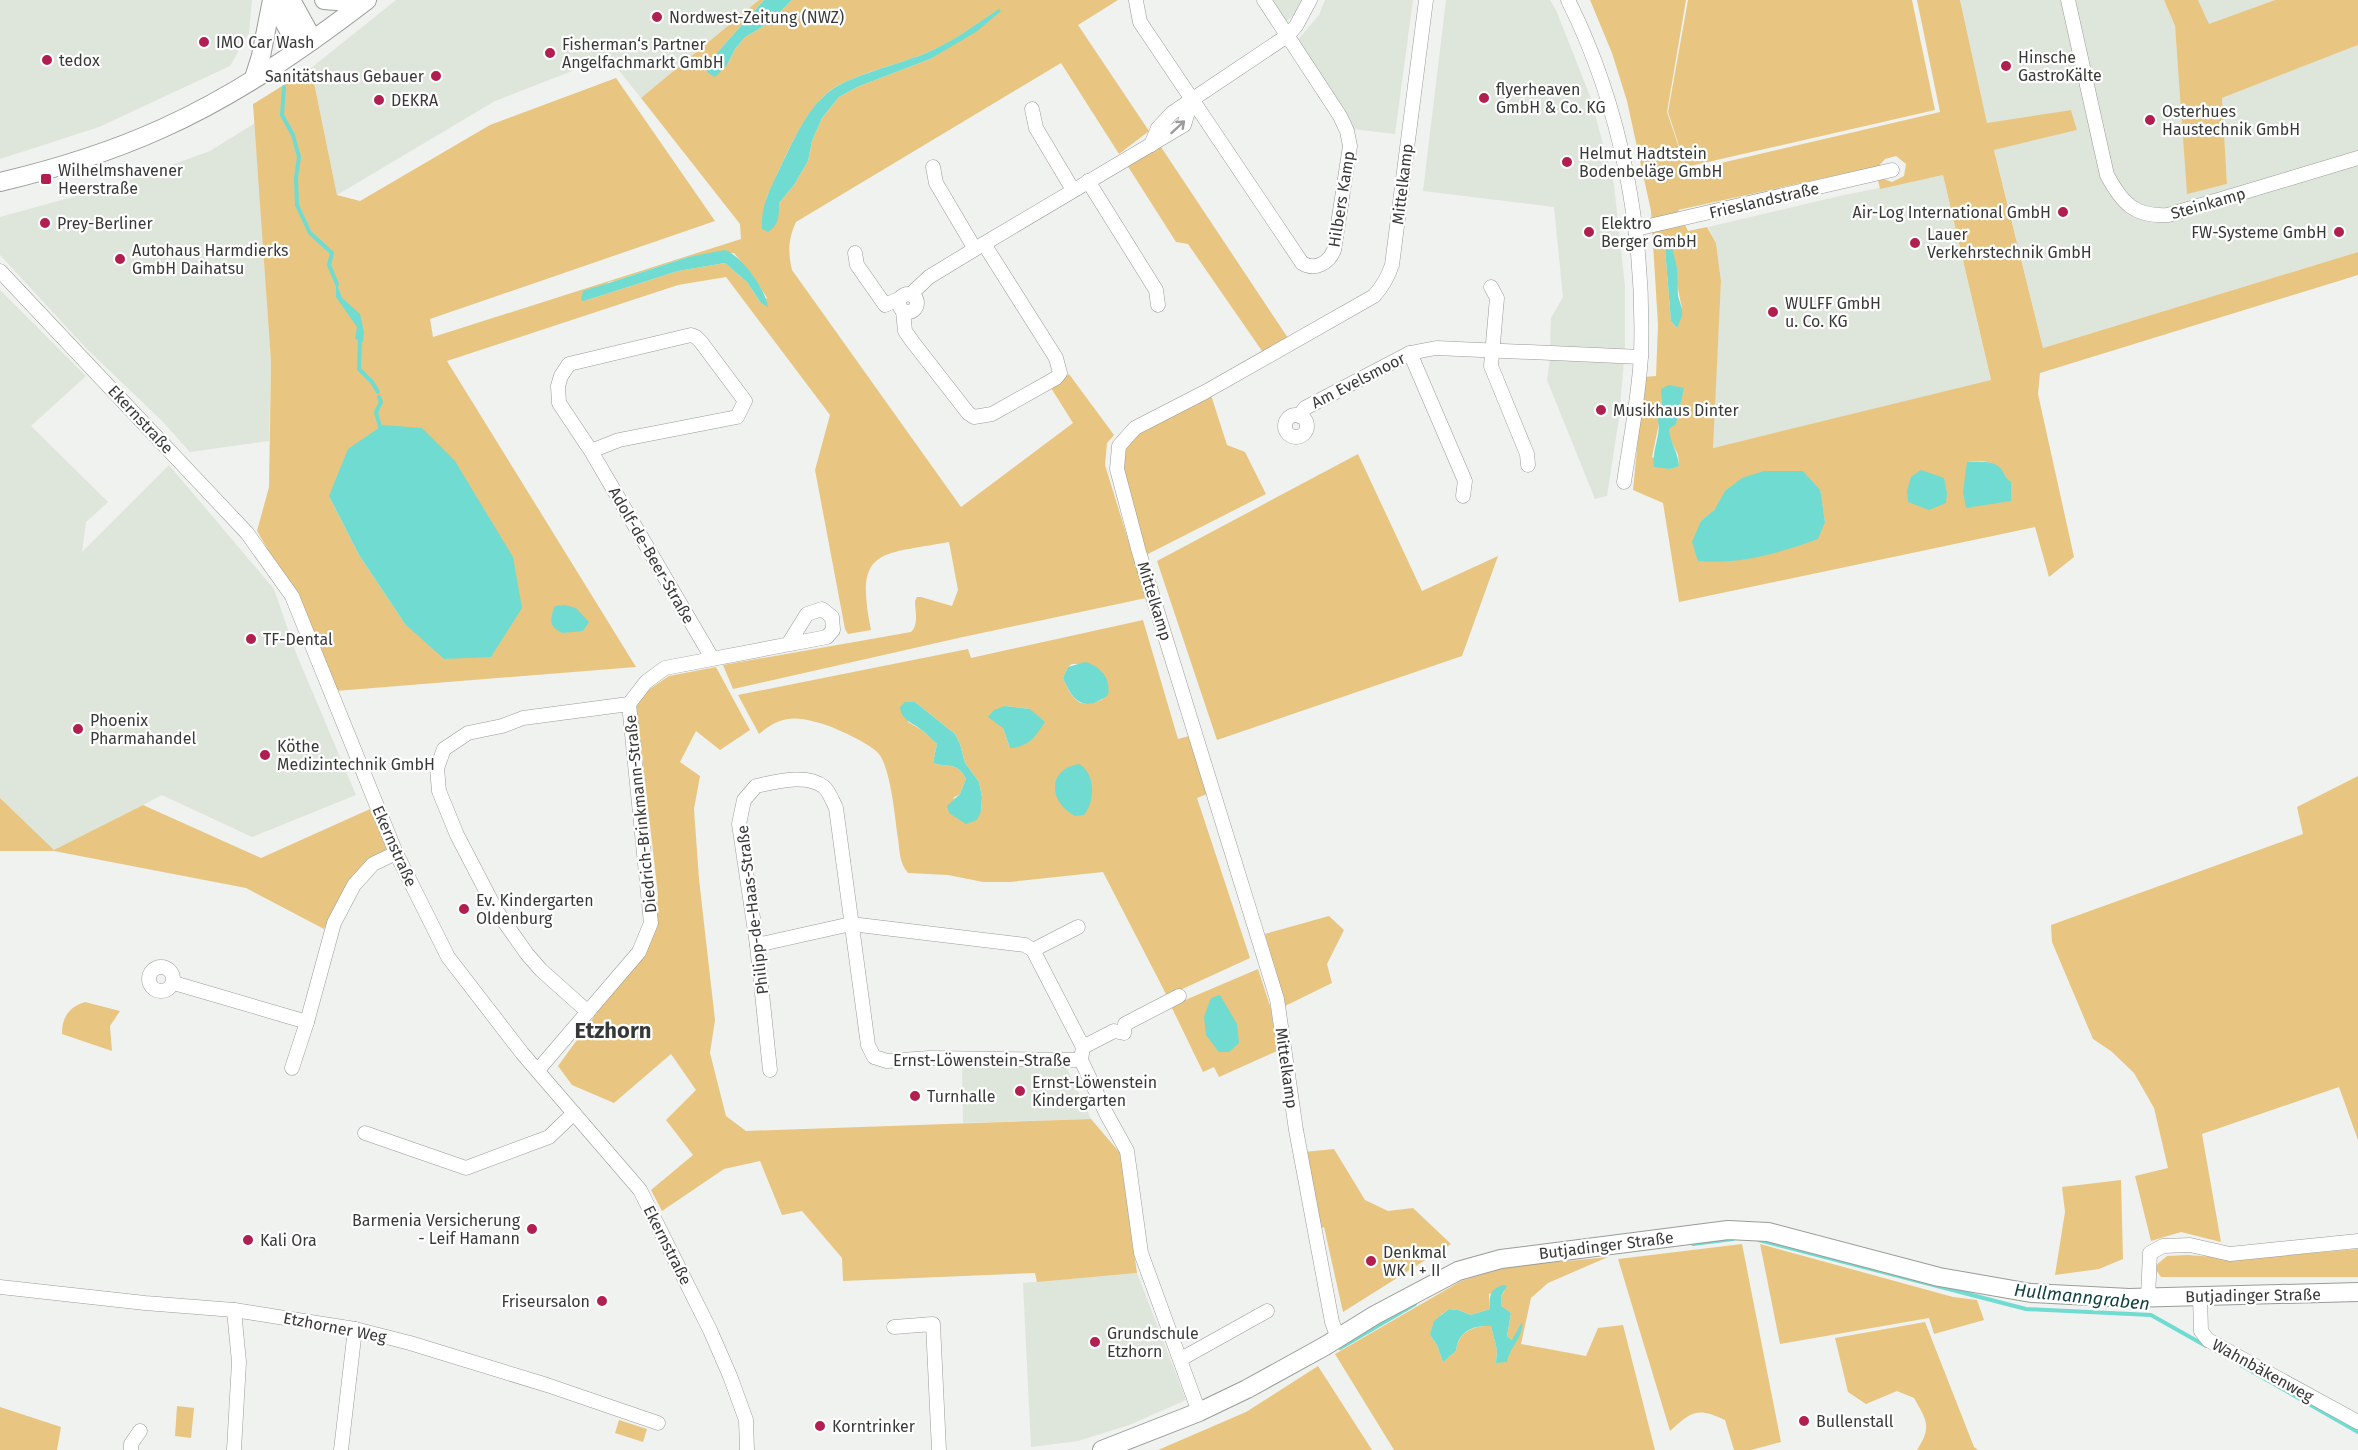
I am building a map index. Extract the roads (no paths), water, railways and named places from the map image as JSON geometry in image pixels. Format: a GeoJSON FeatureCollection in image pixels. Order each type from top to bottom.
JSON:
{"type":"FeatureCollection","features":[{"type":"Feature","properties":{"kind":"street"},"geometry":{"type":"LineString","coordinates":[[272,0],[306,45]]}},
{"type":"Feature","properties":{"kind":"street"},"geometry":{"type":"LineString","coordinates":[[254,78],[261,56],[272,0]]}},
{"type":"Feature","properties":{"kind":"street"},"geometry":{"type":"LineString","coordinates":[[291,0],[306,45]]}},
{"type":"Feature","properties":{"kind":"street"},"geometry":{"type":"LineString","coordinates":[[324,0],[364,2]]}},
{"type":"Feature","properties":{"kind":"street"},"geometry":{"type":"LineString","coordinates":[[1264,0],[1287,36]]}},
{"type":"Feature","properties":{"kind":"street"},"geometry":{"type":"LineString","coordinates":[[855,253],[857,266],[885,305],[905,301],[929,278],[979,246],[1151,145],[1158,128],[1172,113],[1287,36],[1296,26],[1310,0]]}},
{"type":"Feature","properties":{"kind":"street","name":"Mittelkamp"},"geometry":{"type":"LineString","coordinates":[[1338,1338],[1332,1322],[1296,1130],[1276,999],[1142,562],[1117,469],[1119,446],[1135,428],[1205,392],[1374,296],[1384,284],[1392,265],[1426,0]]}},
{"type":"Feature","properties":{"kind":"street"},"geometry":{"type":"LineString","coordinates":[[1568,0],[1596,67],[1613,118],[1636,229],[1641,357],[1624,482]]}},
{"type":"Feature","properties":{"kind":"street","name":"Steinkamp"},"geometry":{"type":"LineString","coordinates":[[2068,0],[2107,175],[2117,193],[2133,209],[2145,214],[2168,215],[2358,158]]}},
{"type":"Feature","properties":{"kind":"street"},"geometry":{"type":"LineString","coordinates":[[1136,1],[1140,22],[1192,99]]}},
{"type":"Feature","properties":{"kind":"street"},"geometry":{"type":"LineString","coordinates":[[0,182],[110,150],[206,107],[306,45],[364,2]]}},
{"type":"Feature","properties":{"kind":"street","name":"Hilbers Kamp"},"geometry":{"type":"LineString","coordinates":[[1192,99],[1302,262],[1312,267],[1324,264],[1332,256],[1334,250],[1349,154],[1349,138],[1340,116],[1287,36]]}},
{"type":"Feature","properties":{"kind":"street"},"geometry":{"type":"LineString","coordinates":[[1032,109],[1036,128],[1073,190]]}},
{"type":"Feature","properties":{"kind":"street"},"geometry":{"type":"LineString","coordinates":[[905,301],[905,331],[968,414],[974,417],[992,414],[1056,378],[1060,373],[1056,358],[936,183],[933,167]]}},
{"type":"Feature","properties":{"kind":"street","name":"Frieslandstraße"},"geometry":{"type":"LineString","coordinates":[[1636,229],[1892,170]]}},
{"type":"Feature","properties":{"kind":"street"},"geometry":{"type":"LineString","coordinates":[[1088,181],[1156,290],[1158,305]]}},
{"type":"Feature","properties":{"kind":"street","name":"Ekernstraße"},"geometry":{"type":"LineString","coordinates":[[0,271],[239,524],[271,564],[292,596],[396,853],[448,957],[522,1053],[627,1173],[650,1209],[710,1330],[740,1401],[747,1425],[747,1450]]}},
{"type":"Feature","properties":{"kind":"street"},"geometry":{"type":"LineString","coordinates":[[1491,287],[1497,298],[1491,366],[1527,454],[1528,465]]}},
{"type":"Feature","properties":{"kind":"street","name":"Adolf-de-Beer-Straße"},"geometry":{"type":"LineString","coordinates":[[591,451],[619,440],[737,417],[745,400],[701,342],[692,335],[569,364],[561,376],[557,396],[559,403],[591,451],[712,658]]}},
{"type":"Feature","properties":{"kind":"street","name":"Am Evelsmoor"},"geometry":{"type":"LineString","coordinates":[[1299,416],[1305,408],[1410,353],[1436,348],[1641,357]]}},
{"type":"Feature","properties":{"kind":"street"},"geometry":{"type":"LineString","coordinates":[[1410,353],[1465,481],[1463,496]]}},
{"type":"Feature","properties":{"kind":"street","name":"Diedrich-Brinkmann-Straße"},"geometry":{"type":"LineString","coordinates":[[538,1070],[639,952],[651,922],[629,704],[646,681],[665,668],[789,643]]}},
{"type":"Feature","properties":{"kind":"street","name":"Diedrich-Brinkmann-Straße"},"geometry":{"type":"LineString","coordinates":[[588,1012],[541,970],[504,923],[489,899],[457,835],[440,791],[437,768],[444,749],[468,733],[502,726],[523,718],[629,704]]}},
{"type":"Feature","properties":{"kind":"street","name":"Philipp-de-Haas-Straße"},"geometry":{"type":"LineString","coordinates":[[770,1070],[757,945],[739,824],[744,800],[756,786],[784,781],[809,780],[825,787],[836,808],[851,924]]}},
{"type":"Feature","properties":{"kind":"street"},"geometry":{"type":"LineString","coordinates":[[292,1068],[334,923],[354,885],[373,864],[396,853]]}},
{"type":"Feature","properties":{"kind":"street"},"geometry":{"type":"LineString","coordinates":[[757,945],[851,924],[1025,945],[1033,950],[1078,927]]}},
{"type":"Feature","properties":{"kind":"street","name":"Ernst-Löwenstein-Straße"},"geometry":{"type":"LineString","coordinates":[[851,924],[868,1045],[874,1057],[887,1060],[1082,1054],[1114,1031],[1124,1033],[1125,1024],[1179,996]]}},
{"type":"Feature","properties":{"kind":"street","name":"Ernst-Löwenstein-Straße"},"geometry":{"type":"LineString","coordinates":[[1033,950],[1082,1054],[1106,1113],[1127,1151],[1141,1253],[1199,1412]]}},
{"type":"Feature","properties":{"kind":"street"},"geometry":{"type":"LineString","coordinates":[[174,983],[307,1022]]}},
{"type":"Feature","properties":{"kind":"street"},"geometry":{"type":"LineString","coordinates":[[364,1132],[466,1168],[549,1137],[574,1113]]}},
{"type":"Feature","properties":{"kind":"street","name":"Butjadinger Straße"},"geometry":{"type":"LineString","coordinates":[[1102,1450],[1199,1412],[1247,1389],[1458,1270],[1501,1259],[1728,1230],[1768,1232],[1923,1273],[1992,1288],[2043,1294],[2148,1297],[2358,1292]]}},
{"type":"Feature","properties":{"kind":"street"},"geometry":{"type":"LineString","coordinates":[[2148,1297],[2150,1253],[2163,1246],[2190,1245],[2230,1254],[2358,1240]]}},
{"type":"Feature","properties":{"kind":"street","name":"Etzhorner Weg"},"geometry":{"type":"LineString","coordinates":[[0,1287],[234,1310],[355,1329],[410,1343],[554,1387],[658,1423]]}},
{"type":"Feature","properties":{"kind":"street","name":"Wahnbäkenweg"},"geometry":{"type":"LineString","coordinates":[[2200,1296],[2201,1331],[2208,1340],[2358,1422]]}},
{"type":"Feature","properties":{"kind":"street"},"geometry":{"type":"LineString","coordinates":[[234,1310],[239,1362],[234,1450]]}},
{"type":"Feature","properties":{"kind":"street"},"geometry":{"type":"LineString","coordinates":[[1181,1359],[1267,1311]]}},
{"type":"Feature","properties":{"kind":"street"},"geometry":{"type":"LineString","coordinates":[[894,1327],[933,1324],[939,1450]]}},
{"type":"Feature","properties":{"kind":"street"},"geometry":{"type":"LineString","coordinates":[[340,1450],[355,1329]]}},
{"type":"Feature","properties":{"kind":"street"},"geometry":{"type":"LineString","coordinates":[[131,1450],[131,1444],[140,1431]]}},
{"type":"Feature","properties":{"kind":"water"},"geometry":{"type":"Polygon","coordinates":[[[764,0],[792,0],[769,23],[745,37],[735,49],[727,65],[715,77],[708,73],[707,64],[764,0]]]}},
{"type":"Feature","properties":{"kind":"water"},"geometry":{"type":"Polygon","coordinates":[[[999,9],[1001,11],[976,32],[930,59],[857,87],[839,97],[822,118],[812,141],[808,161],[794,185],[779,203],[776,223],[768,232],[762,229],[764,205],[773,182],[801,126],[821,98],[849,80],[914,58],[944,45],[999,9]]]}},
{"type":"Feature","properties":{"kind":"water"},"geometry":{"type":"Polygon","coordinates":[[[1671,243],[1677,268],[1678,296],[1682,309],[1677,328],[1671,321],[1665,248],[1671,243]]]}},
{"type":"Feature","properties":{"kind":"water"},"geometry":{"type":"Polygon","coordinates":[[[725,250],[732,253],[746,266],[763,292],[768,307],[761,303],[747,282],[725,263],[678,271],[584,301],[581,300],[583,291],[688,257],[725,250]]]}},
{"type":"Feature","properties":{"kind":"water"},"geometry":{"type":"Polygon","coordinates":[[[336,282],[342,298],[360,314],[364,332],[363,342],[355,339],[357,327],[336,297],[336,282]]]}},
{"type":"Feature","properties":{"kind":"water"},"geometry":{"type":"Polygon","coordinates":[[[1669,385],[1684,388],[1676,424],[1669,429],[1679,466],[1670,469],[1654,467],[1659,429],[1657,417],[1662,409],[1661,389],[1669,385]]]}},
{"type":"Feature","properties":{"kind":"water"},"geometry":{"type":"Polygon","coordinates":[[[383,425],[422,428],[455,461],[513,557],[522,608],[491,657],[444,659],[405,624],[359,555],[329,496],[348,449],[383,425]]]}},
{"type":"Feature","properties":{"kind":"water"},"geometry":{"type":"Polygon","coordinates":[[[1967,462],[1986,462],[1999,466],[2011,482],[2011,501],[1966,508],[1963,492],[1967,462]]]}},
{"type":"Feature","properties":{"kind":"water"},"geometry":{"type":"Polygon","coordinates":[[[1921,470],[1944,478],[1946,503],[1929,510],[1908,502],[1907,491],[1911,477],[1921,470]]]}},
{"type":"Feature","properties":{"kind":"water"},"geometry":{"type":"Polygon","coordinates":[[[1764,471],[1803,471],[1820,490],[1825,522],[1818,539],[1759,557],[1713,562],[1698,561],[1692,542],[1701,521],[1715,509],[1725,491],[1742,478],[1764,471]]]}},
{"type":"Feature","properties":{"kind":"water"},"geometry":{"type":"Polygon","coordinates":[[[565,605],[576,608],[589,622],[583,631],[562,633],[554,628],[551,618],[555,606],[565,605]]]}},
{"type":"Feature","properties":{"kind":"water"},"geometry":{"type":"Polygon","coordinates":[[[1085,662],[1104,674],[1109,689],[1108,695],[1086,704],[1075,699],[1063,678],[1068,667],[1085,662]]]}},
{"type":"Feature","properties":{"kind":"water"},"geometry":{"type":"Polygon","coordinates":[[[905,702],[915,702],[955,734],[965,763],[979,782],[982,797],[981,811],[977,820],[966,824],[949,813],[947,806],[960,794],[966,779],[960,770],[953,766],[933,763],[937,744],[903,716],[900,707],[905,702]]]}},
{"type":"Feature","properties":{"kind":"water"},"geometry":{"type":"Polygon","coordinates":[[[1005,706],[1030,709],[1045,722],[1035,737],[1022,746],[1010,748],[1003,728],[988,717],[994,710],[1005,706]]]}},
{"type":"Feature","properties":{"kind":"water"},"geometry":{"type":"Polygon","coordinates":[[[1079,764],[1085,768],[1091,781],[1092,795],[1084,815],[1075,816],[1060,803],[1055,787],[1056,779],[1061,772],[1079,764]]]}},
{"type":"Feature","properties":{"kind":"water"},"geometry":{"type":"Polygon","coordinates":[[[1220,995],[1237,1024],[1239,1043],[1229,1052],[1219,1052],[1206,1035],[1204,1017],[1211,998],[1220,995]]]}},
{"type":"Feature","properties":{"kind":"water"},"geometry":{"type":"Polygon","coordinates":[[[1503,1285],[1507,1286],[1501,1296],[1501,1306],[1511,1313],[1507,1336],[1512,1340],[1522,1322],[1521,1332],[1507,1362],[1496,1363],[1497,1350],[1491,1326],[1484,1326],[1473,1328],[1463,1334],[1456,1351],[1443,1362],[1437,1345],[1430,1335],[1434,1321],[1449,1309],[1471,1315],[1490,1309],[1492,1291],[1503,1285]]]}},
{"type":"Feature","properties":{"kind":"waterway"},"geometry":{"type":"LineString","coordinates":[[284,87],[282,115],[293,135],[299,157],[296,178],[297,205],[310,233],[332,253],[329,265],[337,284]]}},
{"type":"Feature","properties":{"kind":"waterway"},"geometry":{"type":"LineString","coordinates":[[360,338],[359,369],[378,392]]}},
{"type":"Feature","properties":{"kind":"waterway"},"geometry":{"type":"LineString","coordinates":[[379,397],[381,402],[376,412],[380,427]]}},
{"type":"Feature","properties":{"kind":"waterway","name":"Hullmanngraben"},"geometry":{"type":"LineString","coordinates":[[1693,1244],[1733,1239]]}},
{"type":"Feature","properties":{"kind":"waterway","name":"Hullmanngraben"},"geometry":{"type":"LineString","coordinates":[[1759,1240],[2026,1309],[2151,1315],[2206,1346]]}},
{"type":"Feature","properties":{"kind":"waterway","name":"Hullmanngraben"},"geometry":{"type":"LineString","coordinates":[[1340,1348],[1415,1304]]}},
{"type":"Feature","properties":{"kind":"waterway","name":"Hullmanngraben"},"geometry":{"type":"LineString","coordinates":[[2239,1364],[2358,1432]]}},
{"type":"Feature","properties":{"kind":"place","name":"Nordwest-Zeitung (NWZ)"},"geometry":{"type":"Point","coordinates":[657,17]}},
{"type":"Feature","properties":{"kind":"place","name":"IMO Car Wash"},"geometry":{"type":"Point","coordinates":[204,42]}},
{"type":"Feature","properties":{"kind":"place","name":"Fisherman‘s Partner Angelfachmarkt GmbH"},"geometry":{"type":"Point","coordinates":[550,53]}},
{"type":"Feature","properties":{"kind":"place","name":"tedox"},"geometry":{"type":"Point","coordinates":[47,60]}},
{"type":"Feature","properties":{"kind":"place","name":"Hinsche GastroKälte"},"geometry":{"type":"Point","coordinates":[2006,66]}},
{"type":"Feature","properties":{"kind":"place","name":"Sanitätshaus Gebauer"},"geometry":{"type":"Point","coordinates":[436,76]}},
{"type":"Feature","properties":{"kind":"place","name":"flyerheaven GmbH & Co. KG"},"geometry":{"type":"Point","coordinates":[1484,98]}},
{"type":"Feature","properties":{"kind":"place","name":"DEKRA"},"geometry":{"type":"Point","coordinates":[379,100]}},
{"type":"Feature","properties":{"kind":"place","name":"Osterhues Haustechnik GmbH"},"geometry":{"type":"Point","coordinates":[2150,120]}},
{"type":"Feature","properties":{"kind":"place","name":"Helmut Hadtstein Bodenbeläge GmbH"},"geometry":{"type":"Point","coordinates":[1567,162]}},
{"type":"Feature","properties":{"kind":"place","name":"Wilhelmshavener Heerstraße"},"geometry":{"type":"Point","coordinates":[46,179]}},
{"type":"Feature","properties":{"kind":"place","name":"Air-Log International GmbH"},"geometry":{"type":"Point","coordinates":[2063,212]}},
{"type":"Feature","properties":{"kind":"place","name":"Prey-Berliner"},"geometry":{"type":"Point","coordinates":[45,223]}},
{"type":"Feature","properties":{"kind":"place","name":"Elektro Berger GmbH"},"geometry":{"type":"Point","coordinates":[1589,232]}},
{"type":"Feature","properties":{"kind":"place","name":"FW-Systeme GmbH"},"geometry":{"type":"Point","coordinates":[2339,232]}},
{"type":"Feature","properties":{"kind":"place","name":"Lauer Verkehrstechnik GmbH"},"geometry":{"type":"Point","coordinates":[1915,243]}},
{"type":"Feature","properties":{"kind":"place","name":"Autohaus Harmdierks GmbH Daihatsu"},"geometry":{"type":"Point","coordinates":[120,259]}},
{"type":"Feature","properties":{"kind":"place","name":"WULFF GmbH u. Co. KG"},"geometry":{"type":"Point","coordinates":[1773,312]}},
{"type":"Feature","properties":{"kind":"place","name":"Musikhaus Dinter"},"geometry":{"type":"Point","coordinates":[1601,410]}},
{"type":"Feature","properties":{"kind":"place","name":"TF-Dental"},"geometry":{"type":"Point","coordinates":[251,639]}},
{"type":"Feature","properties":{"kind":"place","name":"Phoenix Pharmahandel"},"geometry":{"type":"Point","coordinates":[78,729]}},
{"type":"Feature","properties":{"kind":"place","name":"Köthe Medizintechnik GmbH"},"geometry":{"type":"Point","coordinates":[265,755]}},
{"type":"Feature","properties":{"kind":"place","name":"Ev. Kindergarten Oldenburg"},"geometry":{"type":"Point","coordinates":[464,909]}},
{"type":"Feature","properties":{"kind":"place","name":"Ernst-Löwenstein Kindergarten"},"geometry":{"type":"Point","coordinates":[1020,1091]}},
{"type":"Feature","properties":{"kind":"place","name":"Turnhalle"},"geometry":{"type":"Point","coordinates":[915,1096]}},
{"type":"Feature","properties":{"kind":"place","name":"Barmenia Versicherung - Leif Hamann"},"geometry":{"type":"Point","coordinates":[532,1229]}},
{"type":"Feature","properties":{"kind":"place","name":"Kali Ora"},"geometry":{"type":"Point","coordinates":[248,1240]}},
{"type":"Feature","properties":{"kind":"place","name":"Denkmal WK I + II"},"geometry":{"type":"Point","coordinates":[1371,1261]}},
{"type":"Feature","properties":{"kind":"place","name":"Friseursalon"},"geometry":{"type":"Point","coordinates":[602,1301]}},
{"type":"Feature","properties":{"kind":"place","name":"Grundschule Etzhorn"},"geometry":{"type":"Point","coordinates":[1095,1342]}},
{"type":"Feature","properties":{"kind":"place","name":"Bullenstall"},"geometry":{"type":"Point","coordinates":[1804,1421]}},
{"type":"Feature","properties":{"kind":"place","name":"Korntrinker"},"geometry":{"type":"Point","coordinates":[820,1426]}},
{"type":"Feature","properties":{"kind":"district","name":"Etzhorn"},"geometry":{"type":"Point","coordinates":[613,1030]}}]}
